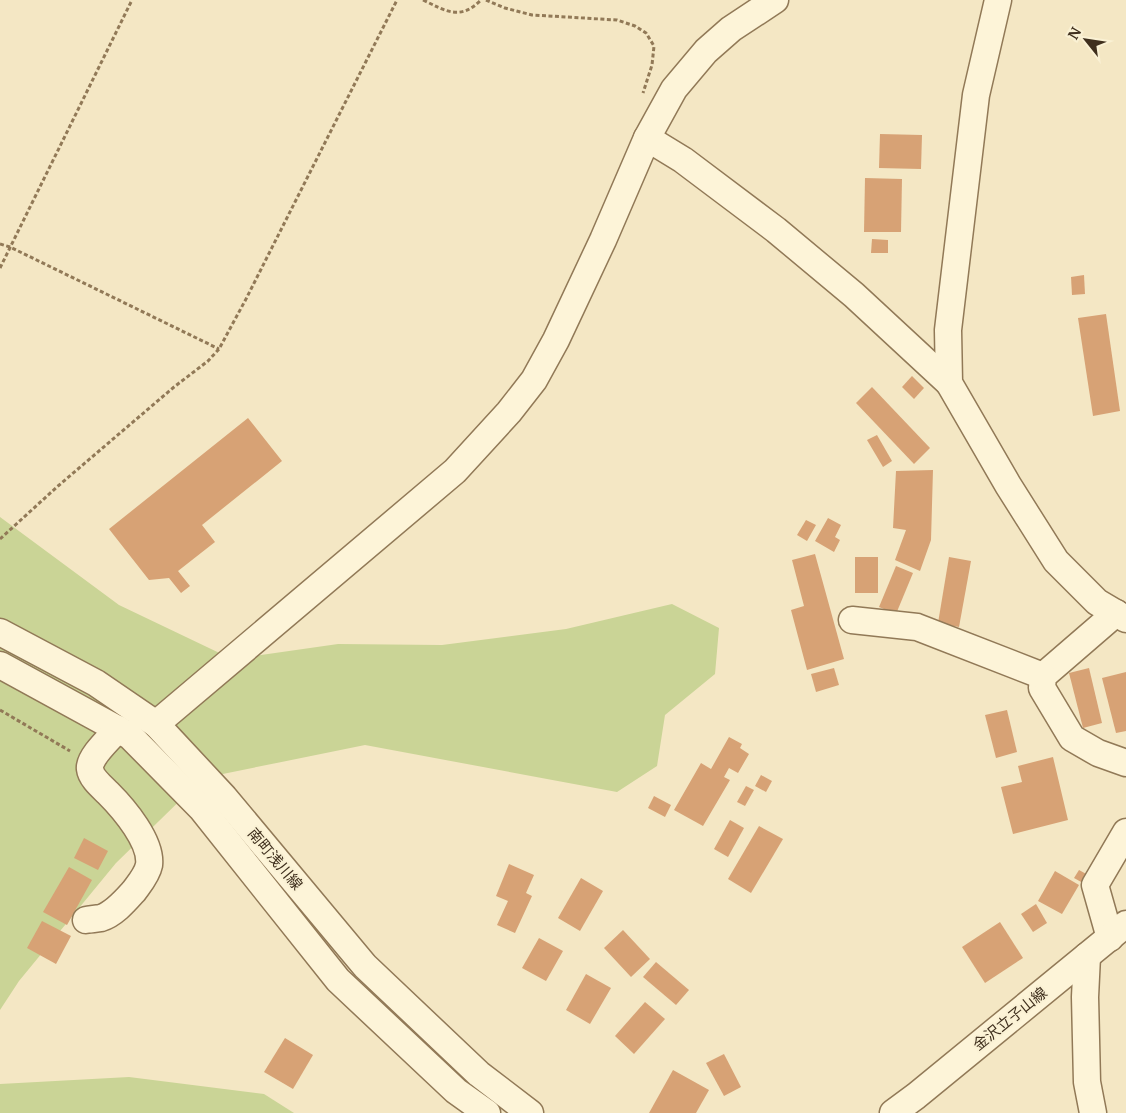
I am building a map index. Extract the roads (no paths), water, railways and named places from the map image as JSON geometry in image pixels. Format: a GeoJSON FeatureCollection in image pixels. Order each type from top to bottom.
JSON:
{"type":"FeatureCollection","features":[{"type":"Feature","properties":{"kind":"street"},"geometry":{"type":"LineString","coordinates":[[156,724],[455,471],[509,412],[534,380],[556,340],[603,240],[647,138],[674,89],[706,51],[730,29],[775,0]]}},
{"type":"Feature","properties":{"kind":"street"},"geometry":{"type":"LineString","coordinates":[[949,383],[948,330],[976,95],[998,0]]}},
{"type":"Feature","properties":{"kind":"street"},"geometry":{"type":"LineString","coordinates":[[647,138],[683,160],[776,230],[854,295],[949,383],[1004,478],[1056,561],[1097,602],[1121,616],[1043,676],[1042,688],[1072,738],[1098,753],[1126,763]]}},
{"type":"Feature","properties":{"kind":"street"},"geometry":{"type":"LineString","coordinates":[[852,620],[916,627],[1043,676]]}},
{"type":"Feature","properties":{"kind":"street","name":"南町浅川線"},"geometry":{"type":"LineString","coordinates":[[0,632],[96,683],[156,724],[224,797],[365,966],[479,1074],[530,1113]]}},
{"type":"Feature","properties":{"kind":"street","name":"南町浅川線"},"geometry":{"type":"LineString","coordinates":[[0,665],[130,736],[201,808],[338,980],[456,1092],[487,1113]]}},
{"type":"Feature","properties":{"kind":"street"},"geometry":{"type":"LineString","coordinates":[[86,920],[101,918],[119,907],[137,887],[148,867],[147,847],[122,807],[91,774],[89,768],[96,754],[118,730]]}},
{"type":"Feature","properties":{"kind":"street"},"geometry":{"type":"LineString","coordinates":[[1118,931],[1095,885],[1126,832]]}},
{"type":"Feature","properties":{"kind":"street","name":"金沢立子山線"},"geometry":{"type":"LineString","coordinates":[[893,1113],[1118,931]]}},
{"type":"Feature","properties":{"kind":"street"},"geometry":{"type":"LineString","coordinates":[[1087,956],[1085,997],[1087,1082],[1093,1113]]}}]}
